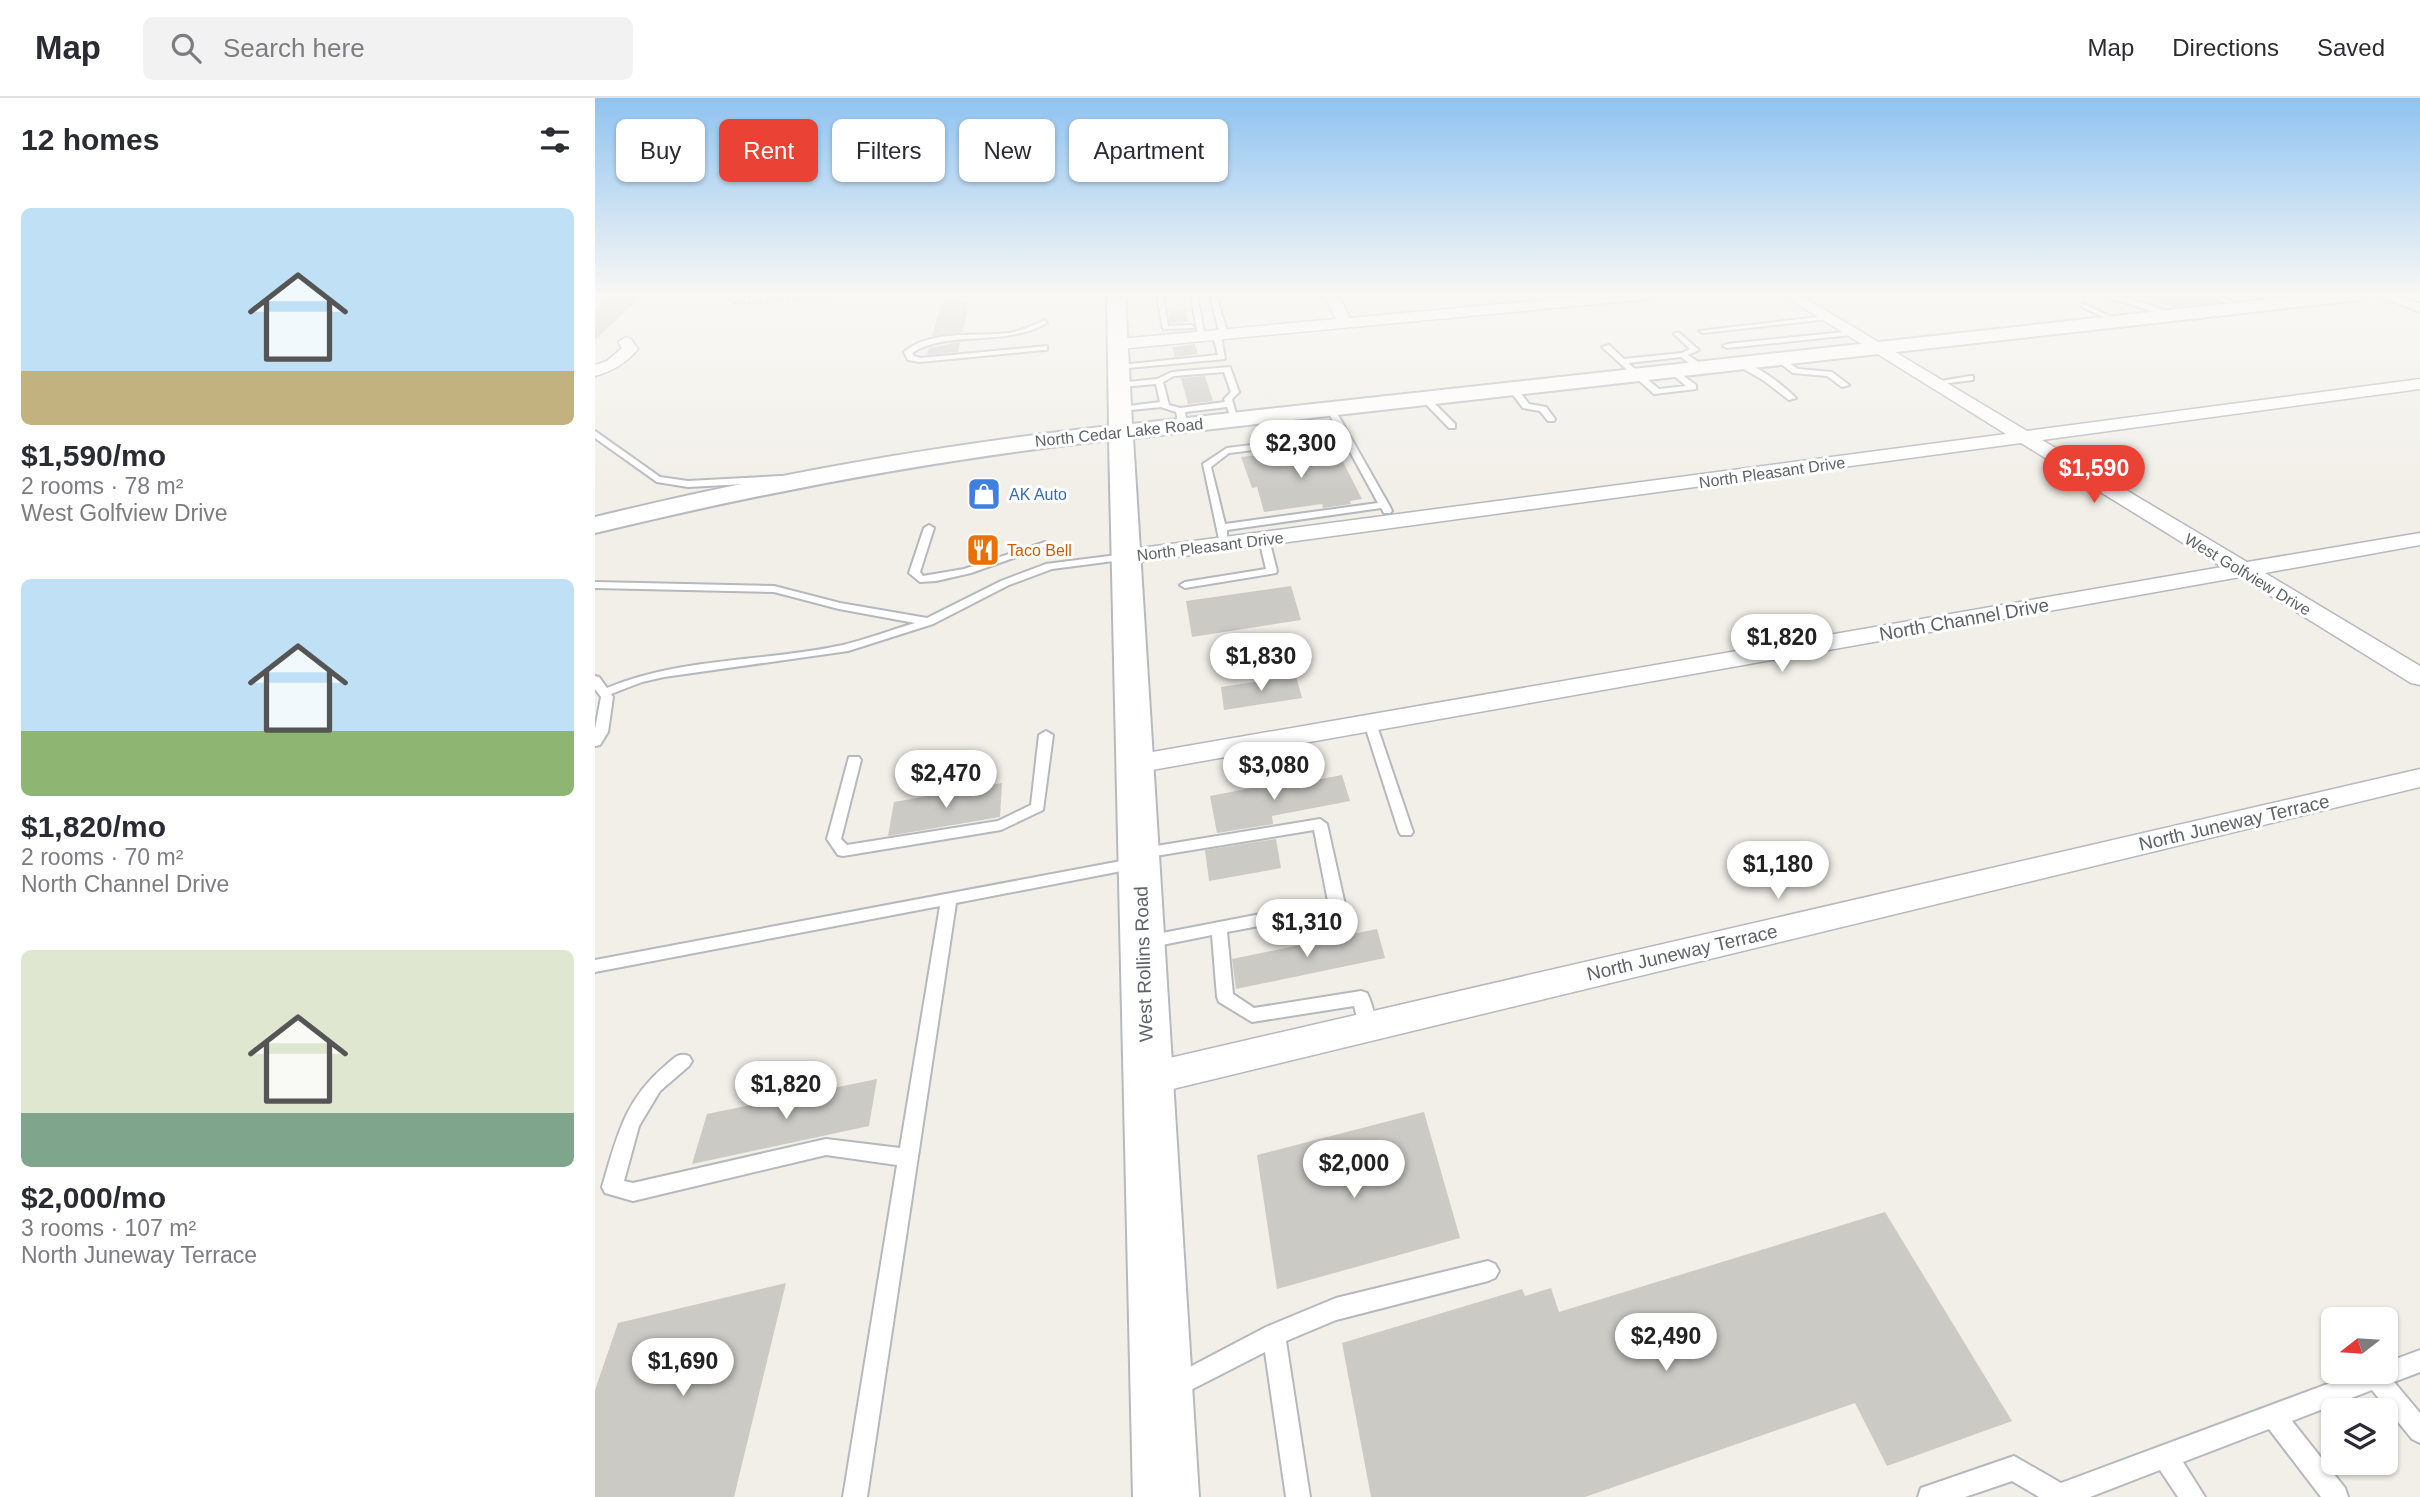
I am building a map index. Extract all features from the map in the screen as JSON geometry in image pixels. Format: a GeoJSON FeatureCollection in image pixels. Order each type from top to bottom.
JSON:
{"type":"FeatureCollection","features":[{"type":"Feature","properties":{"kind":"main road","name":"West Rollins Road"},"geometry":{"type":"LineString","coordinates":[[1120,360],[1125,558],[1166,1497]]}},
{"type":"Feature","properties":{"kind":"main road","name":"North Cedar Lake Road"},"geometry":{"type":"LineString","coordinates":[[595,525],[685,502],[891,460],[1122,420],[1330,408],[1512,388],[1630,368],[1679,363],[1701,368],[1767,360]]}},
{"type":"Feature","properties":{"kind":"street"},"geometry":{"type":"LineString","coordinates":[[595,371],[615,360]]}},
{"type":"Feature","properties":{"kind":"street","name":"West Golfview Drive"},"geometry":{"type":"LineString","coordinates":[[1897,360],[2420,677]]}},
{"type":"Feature","properties":{"kind":"street","name":"North Pleasant Drive"},"geometry":{"type":"LineString","coordinates":[[1125,558],[1223,536],[1264,539],[1389,514],[2023,438],[2420,384]]}},
{"type":"Feature","properties":{"kind":"street","name":"North Channel Drive"},"geometry":{"type":"LineString","coordinates":[[1135,764],[2420,539]]}},
{"type":"Feature","properties":{"kind":"street","name":"North Juneway Terrace"},"geometry":{"type":"LineString","coordinates":[[1148,1079],[2420,778]]}},
{"type":"Feature","properties":{"kind":"lane"},"geometry":{"type":"LineString","coordinates":[[1120,376],[1204,360]]}},
{"type":"Feature","properties":{"kind":"lane"},"geometry":{"type":"LineString","coordinates":[[1621,360],[1630,368]]}},
{"type":"Feature","properties":{"kind":"lane"},"geometry":{"type":"LineString","coordinates":[[1679,363],[1682,360]]}},
{"type":"Feature","properties":{"kind":"lane"},"geometry":{"type":"LineString","coordinates":[[1782,360],[1796,371],[1829,374],[1845,385]]}},
{"type":"Feature","properties":{"kind":"lane"},"geometry":{"type":"LineString","coordinates":[[1740,363],[1792,398]]}},
{"type":"Feature","properties":{"kind":"lane"},"geometry":{"type":"LineString","coordinates":[[1120,376],[1159,381],[1172,374],[1227,369],[1235,392],[1228,399],[1233,412]]}},
{"type":"Feature","properties":{"kind":"lane"},"geometry":{"type":"LineString","coordinates":[[1933,383],[1970,378]]}},
{"type":"Feature","properties":{"kind":"lane"},"geometry":{"type":"LineString","coordinates":[[1159,381],[1165,407],[1182,417]]}},
{"type":"Feature","properties":{"kind":"lane"},"geometry":{"type":"LineString","coordinates":[[1512,388],[1527,406],[1543,409],[1551,419]]}},
{"type":"Feature","properties":{"kind":"lane"},"geometry":{"type":"LineString","coordinates":[[1424,398],[1433,411],[1443,415],[1452,426]]}},
{"type":"Feature","properties":{"kind":"lane"},"geometry":{"type":"LineString","coordinates":[[1122,420],[1164,404]]}},
{"type":"Feature","properties":{"kind":"lane"},"geometry":{"type":"LineString","coordinates":[[1330,408],[1346,436],[1389,514],[1223,536],[1206,466],[1227,451],[1346,436]]}},
{"type":"Feature","properties":{"kind":"lane"},"geometry":{"type":"LineString","coordinates":[[595,434],[657,480],[688,484],[800,479]]}},
{"type":"Feature","properties":{"kind":"lane"},"geometry":{"type":"LineString","coordinates":[[929,528],[914,573],[920,579],[948,576],[1015,552],[1045,545]]}},
{"type":"Feature","properties":{"kind":"lane"},"geometry":{"type":"LineString","coordinates":[[1185,585],[1272,571],[1264,539]]}},
{"type":"Feature","properties":{"kind":"lane"},"geometry":{"type":"LineString","coordinates":[[604,693],[638,679],[664,673],[843,648],[929,622],[1005,583],[1050,566],[1125,558]]}},
{"type":"Feature","properties":{"kind":"lane"},"geometry":{"type":"LineString","coordinates":[[595,585],[774,589],[839,606],[929,622]]}},
{"type":"Feature","properties":{"kind":"lane"},"geometry":{"type":"LineString","coordinates":[[595,680],[607,697],[601,732],[595,742]]}},
{"type":"Feature","properties":{"kind":"lane"},"geometry":{"type":"LineString","coordinates":[[1370,723],[1406,832]]}},
{"type":"Feature","properties":{"kind":"lane"},"geometry":{"type":"LineString","coordinates":[[854,760],[834,839],[843,850],[1001,825],[1038,807],[1046,735]]}},
{"type":"Feature","properties":{"kind":"lane"},"geometry":{"type":"LineString","coordinates":[[595,966],[1320,824],[1337,905],[1142,943]]}},
{"type":"Feature","properties":{"kind":"lane"},"geometry":{"type":"LineString","coordinates":[[855,1497],[949,898]]}},
{"type":"Feature","properties":{"kind":"lane"},"geometry":{"type":"LineString","coordinates":[[1219,928],[1225,997],[1252,1015],[1360,998],[1367,1027]]}},
{"type":"Feature","properties":{"kind":"lane"},"geometry":{"type":"LineString","coordinates":[[683,1061],[654,1086],[630,1124],[612,1187],[633,1192],[826,1147],[908,1158]]}},
{"type":"Feature","properties":{"kind":"lane"},"geometry":{"type":"LineString","coordinates":[[1161,1394],[1274,1335],[1336,1309],[1488,1271]]}},
{"type":"Feature","properties":{"kind":"lane"},"geometry":{"type":"LineString","coordinates":[[1274,1335],[1292,1495]]}},
{"type":"Feature","properties":{"kind":"lane"},"geometry":{"type":"LineString","coordinates":[[2398,1370],[2420,1361]]}},
{"type":"Feature","properties":{"kind":"lane"},"geometry":{"type":"LineString","coordinates":[[1930,1497],[2014,1468],[2060,1497],[2360,1384]]}},
{"type":"Feature","properties":{"kind":"lane"},"geometry":{"type":"LineString","coordinates":[[2381,1384],[2420,1431]]}},
{"type":"Feature","properties":{"kind":"lane"},"geometry":{"type":"LineString","coordinates":[[2274,1416],[2336,1497]]}},
{"type":"Feature","properties":{"kind":"lane"},"geometry":{"type":"LineString","coordinates":[[2165,1457],[2193,1497]]}},
{"type":"Feature","properties":{"kind":"building"},"geometry":{"type":"Polygon","coordinates":[[[1205,376],[1213,401],[1188,404],[1181,378],[1205,376]]]}},
{"type":"Feature","properties":{"kind":"building"},"geometry":{"type":"Polygon","coordinates":[[[1313,449],[1314,452],[1337,450],[1362,499],[1350,501],[1351,504],[1323,508],[1322,504],[1264,512],[1257,487],[1252,488],[1241,457],[1313,449]]]}},
{"type":"Feature","properties":{"kind":"building"},"geometry":{"type":"Polygon","coordinates":[[[1291,586],[1301,620],[1192,637],[1186,601],[1291,586]]]}},
{"type":"Feature","properties":{"kind":"building"},"geometry":{"type":"Polygon","coordinates":[[[1296,676],[1302,698],[1224,710],[1221,687],[1296,676]]]}},
{"type":"Feature","properties":{"kind":"building"},"geometry":{"type":"Polygon","coordinates":[[[1342,775],[1350,801],[1272,816],[1273,824],[1217,833],[1210,796],[1272,784],[1273,788],[1342,775]]]}},
{"type":"Feature","properties":{"kind":"building"},"geometry":{"type":"Polygon","coordinates":[[[1002,783],[1000,817],[888,836],[894,802],[1002,783]]]}},
{"type":"Feature","properties":{"kind":"building"},"geometry":{"type":"Polygon","coordinates":[[[1276,839],[1281,868],[1209,881],[1205,850],[1276,839]]]}},
{"type":"Feature","properties":{"kind":"building"},"geometry":{"type":"Polygon","coordinates":[[[1377,929],[1385,958],[1236,989],[1232,959],[1377,929]]]}},
{"type":"Feature","properties":{"kind":"building"},"geometry":{"type":"Polygon","coordinates":[[[877,1079],[869,1126],[692,1164],[707,1114],[877,1079]]]}},
{"type":"Feature","properties":{"kind":"building"},"geometry":{"type":"Polygon","coordinates":[[[1424,1112],[1460,1238],[1277,1289],[1257,1155],[1424,1112]]]}},
{"type":"Feature","properties":{"kind":"building"},"geometry":{"type":"Polygon","coordinates":[[[1885,1212],[2012,1421],[1887,1466],[1855,1403],[1585,1497],[1371,1497],[1342,1343],[1522,1289],[1525,1296],[1551,1288],[1559,1312],[1885,1212]]]}},
{"type":"Feature","properties":{"kind":"building"},"geometry":{"type":"Polygon","coordinates":[[[786,1283],[734,1497],[595,1497],[595,1390],[618,1323],[786,1283]]]}},
{"type":"Feature","properties":{"kind":"place","name":"AK Auto"},"geometry":{"type":"Point","coordinates":[984,494]}},
{"type":"Feature","properties":{"kind":"place","name":"Taco Bell"},"geometry":{"type":"Point","coordinates":[983,550]}}]}
